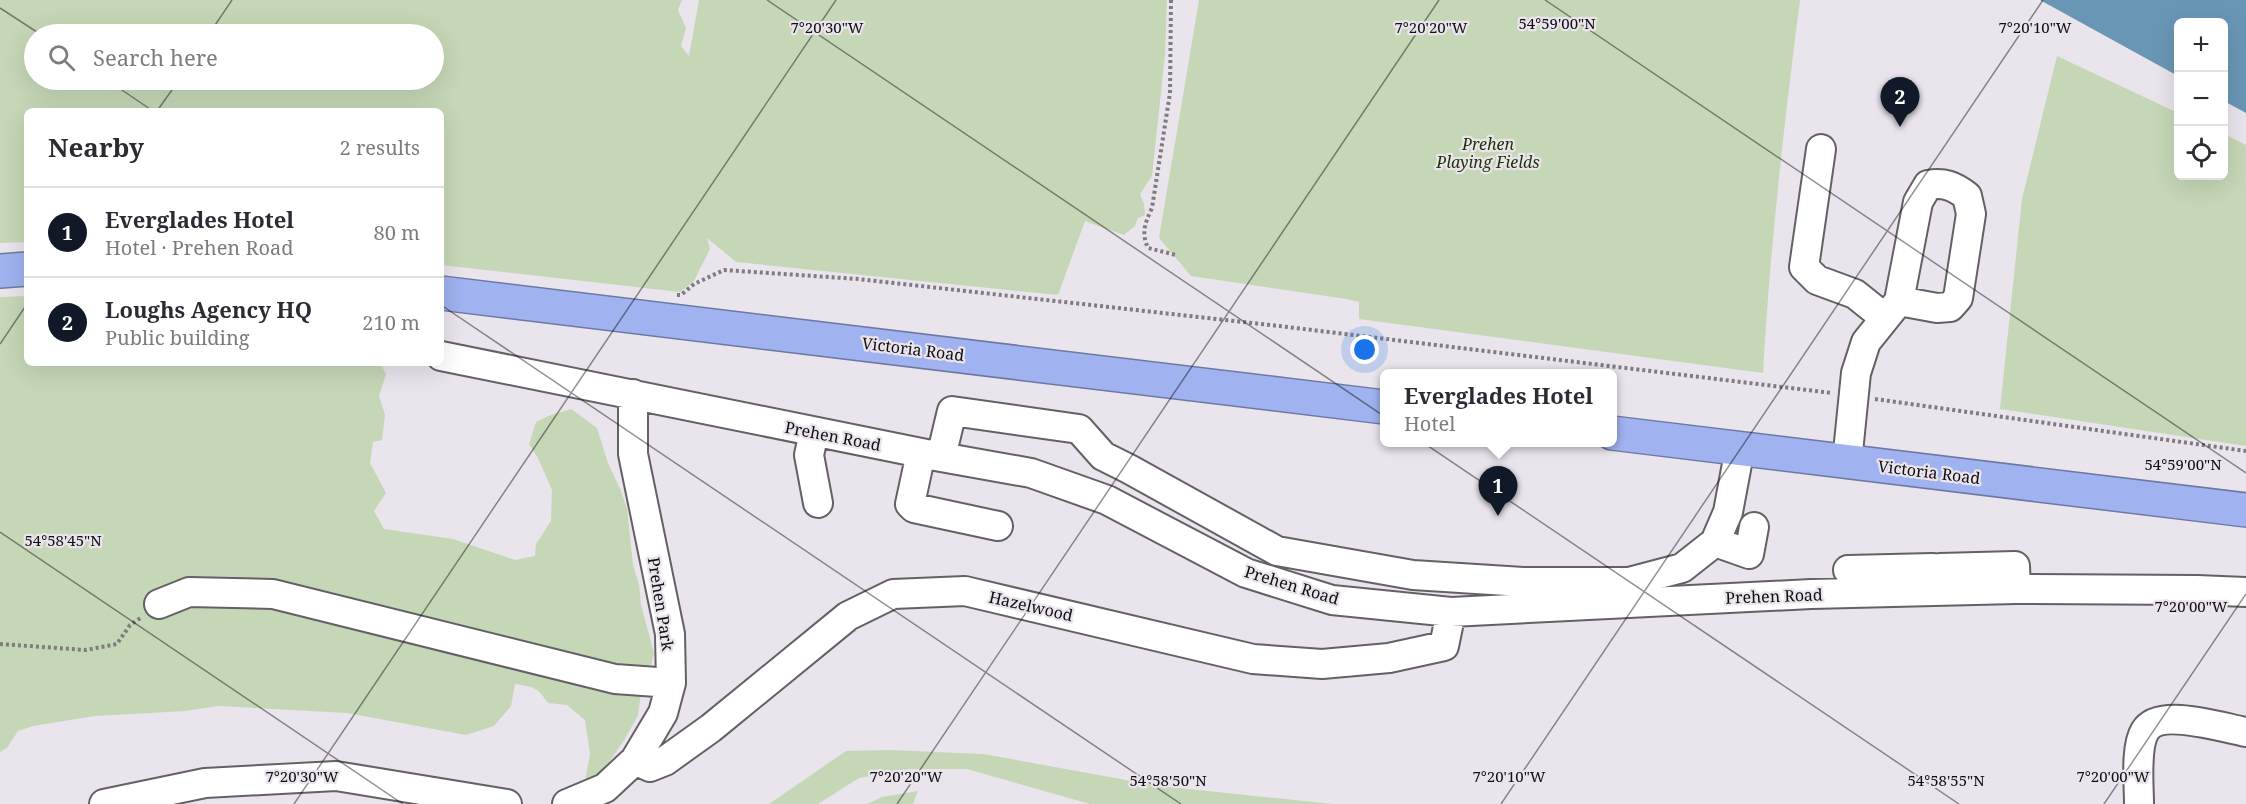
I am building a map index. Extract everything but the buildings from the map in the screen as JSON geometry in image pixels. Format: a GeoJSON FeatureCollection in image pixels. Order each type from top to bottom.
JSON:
{"type":"FeatureCollection","features":[{"type":"Feature","properties":{"kind":"highway"},"geometry":{"type":"LineString","coordinates":[[0,271],[24,269]]}},
{"type":"Feature","properties":{"kind":"highway","name":"Victoria Road"},"geometry":{"type":"LineString","coordinates":[[444,293],[1380,406]]}},
{"type":"Feature","properties":{"kind":"highway","name":"Victoria Road"},"geometry":{"type":"LineString","coordinates":[[1617,434],[2246,510]]}},
{"type":"Feature","properties":{"kind":"street"},"geometry":{"type":"LineString","coordinates":[[1821,149],[1804,267],[1817,280],[1892,309],[1866,342],[1856,373],[1847,462]]}},
{"type":"Feature","properties":{"kind":"street","name":"Prehen Road"},"geometry":{"type":"LineString","coordinates":[[444,357],[814,432],[1031,473],[1107,500],[1246,573],[1332,600],[1451,612],[1859,578],[1940,576],[2016,589],[2246,592]]}},
{"type":"Feature","properties":{"kind":"street","name":"Prehen Park"},"geometry":{"type":"LineString","coordinates":[[567,804],[605,788],[635,760],[663,713],[671,683],[670,634],[633,454],[633,394]]}},
{"type":"Feature","properties":{"kind":"street"},"geometry":{"type":"LineString","coordinates":[[998,526],[914,508],[910,504],[952,411],[1079,429],[1103,456],[1277,551],[1413,575],[1523,582],[1629,582],[1682,568],[1715,542],[1728,512],[1740,448]]}},
{"type":"Feature","properties":{"kind":"street"},"geometry":{"type":"LineString","coordinates":[[814,432],[809,455],[818,503]]}},
{"type":"Feature","properties":{"kind":"street"},"geometry":{"type":"LineString","coordinates":[[1715,542],[1749,554],[1754,527]]}},
{"type":"Feature","properties":{"kind":"street","name":"Hazelwood"},"geometry":{"type":"LineString","coordinates":[[635,760],[650,767],[666,761],[711,728],[848,616],[893,594],[965,591],[1253,659],[1322,664],[1389,658],[1444,646],[1451,612]]}},
{"type":"Feature","properties":{"kind":"street"},"geometry":{"type":"LineString","coordinates":[[159,604],[189,592],[273,594],[615,679],[671,683]]}},
{"type":"Feature","properties":{"kind":"street"},"geometry":{"type":"LineString","coordinates":[[2139,804],[2140,745],[2145,729],[2159,720],[2180,719],[2246,732]]}},
{"type":"Feature","properties":{"kind":"street"},"geometry":{"type":"LineString","coordinates":[[104,804],[205,783],[336,776],[507,804]]}},
{"type":"Feature","properties":{"kind":"path"},"geometry":{"type":"LineString","coordinates":[[1171,0],[1170,93],[1152,208],[1145,222],[1143,238],[1148,249],[1176,255]]}},
{"type":"Feature","properties":{"kind":"path"},"geometry":{"type":"LineString","coordinates":[[669,294],[681,295],[694,284],[723,270],[858,279],[1279,326],[1853,396],[2246,451]]}},
{"type":"Feature","properties":{"kind":"path"},"geometry":{"type":"LineString","coordinates":[[0,644],[86,650],[117,644],[130,625],[159,604]]}},
{"type":"Feature","properties":{"kind":"green space"},"geometry":{"type":"Polygon","coordinates":[[[0,0],[682,0],[678,10],[686,28],[681,46],[689,56],[699,0],[1167,0],[1165,55],[1152,176],[1140,194],[1145,215],[1138,218],[1135,226],[1124,235],[1085,221],[1058,295],[736,262],[707,238],[710,249],[694,281],[680,292],[444,265],[444,108],[24,108],[24,242],[0,243],[0,0]]]}},
{"type":"Feature","properties":{"kind":"green space","name":"Prehen Playing Fields"},"geometry":{"type":"Polygon","coordinates":[[[1199,0],[1800,0],[1778,186],[1763,373],[1359,319],[1359,302],[1191,276],[1159,238],[1199,0]]]}},
{"type":"Feature","properties":{"kind":"green space"},"geometry":{"type":"Polygon","coordinates":[[[2057,56],[2174,111],[2174,180],[2228,180],[2228,136],[2246,145],[2246,446],[2000,409],[2022,199],[2057,56]]]}},
{"type":"Feature","properties":{"kind":"green space"},"geometry":{"type":"Polygon","coordinates":[[[24,296],[24,366],[382,366],[386,374],[379,396],[385,415],[382,440],[373,442],[370,463],[386,493],[374,511],[384,529],[453,539],[515,560],[535,556],[536,544],[551,521],[552,490],[529,444],[536,422],[571,409],[597,428],[608,463],[627,509],[633,565],[654,653],[641,693],[638,715],[625,739],[598,778],[585,781],[590,754],[585,720],[567,705],[548,703],[534,689],[515,684],[511,706],[494,726],[466,735],[347,713],[219,706],[185,711],[95,716],[33,726],[18,731],[7,748],[0,752],[0,297],[24,296]]]}},
{"type":"Feature","properties":{"kind":"green space"},"geometry":{"type":"Polygon","coordinates":[[[890,750],[983,754],[1159,786],[1333,804],[1090,804],[967,769],[909,769],[859,778],[818,804],[769,804],[846,751],[890,750]]]}},
{"type":"Feature","properties":{"kind":"green space"},"geometry":{"type":"Polygon","coordinates":[[[918,791],[913,804],[867,804],[882,797],[918,791]]]}},
{"type":"Feature","properties":{"kind":"water"},"geometry":{"type":"Polygon","coordinates":[[[2040,0],[2246,0],[2246,113],[2228,103],[2228,18],[2174,18],[2174,74],[2040,0]]]}},
{"type":"Feature","properties":{"kind":"place","name":"Loughs Agency HQ"},"geometry":{"type":"Point","coordinates":[1900,127]}},
{"type":"Feature","properties":{"kind":"place","name":"Everglades Hotel"},"geometry":{"type":"Point","coordinates":[1498,516]}}]}
